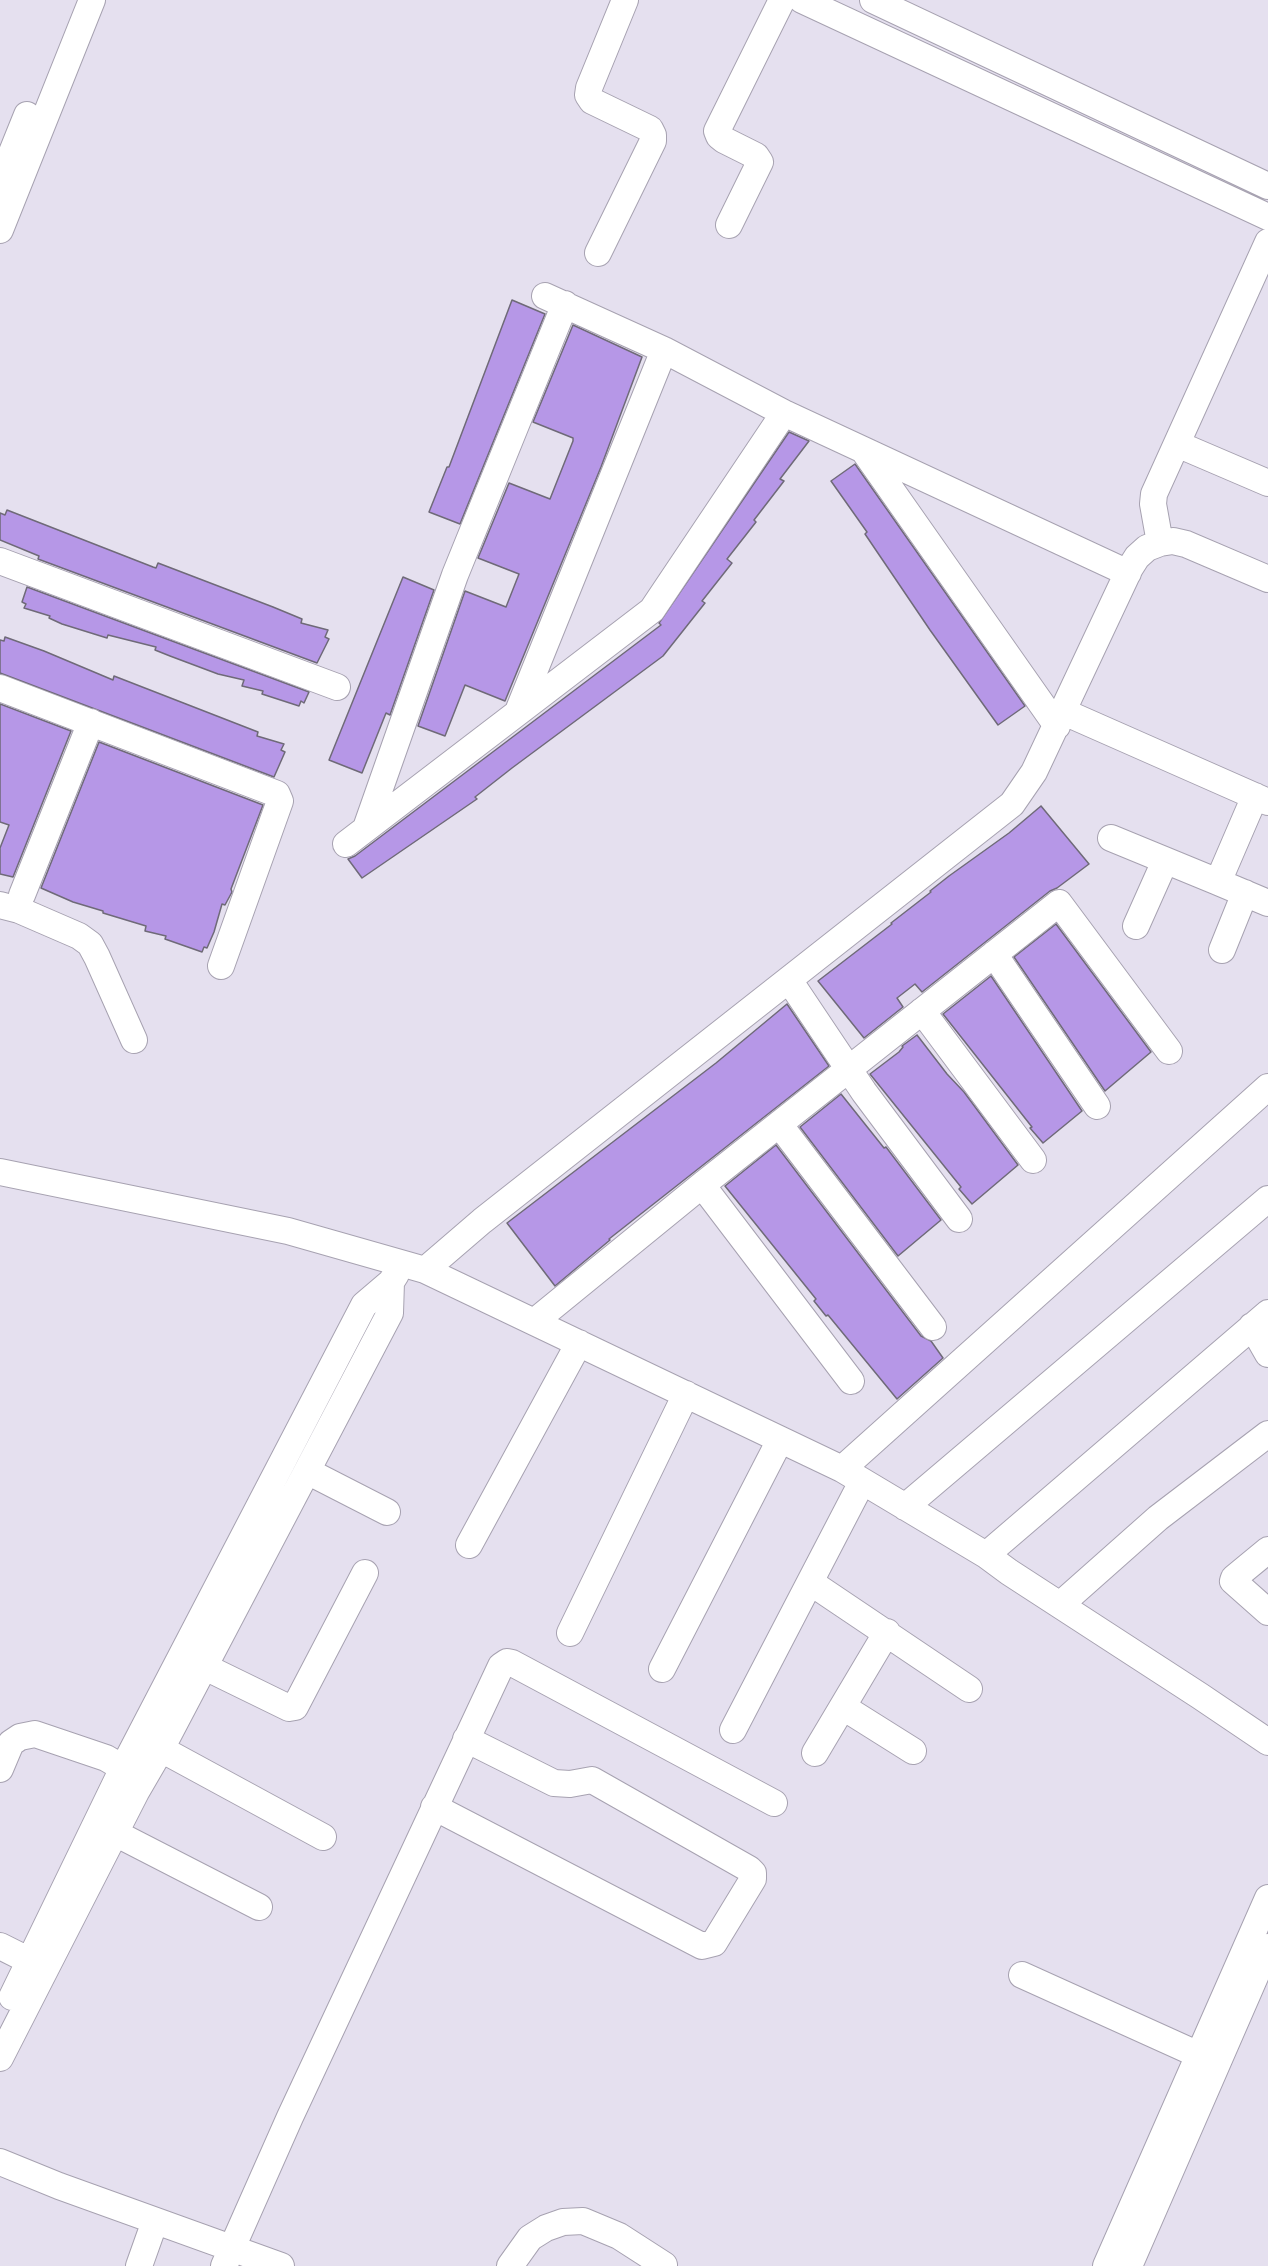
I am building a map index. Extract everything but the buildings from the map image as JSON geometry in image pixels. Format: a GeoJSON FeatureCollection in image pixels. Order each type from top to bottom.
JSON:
{"type":"FeatureCollection","features":[{"type":"Feature","properties":{"kind":"street"},"geometry":{"type":"LineString","coordinates":[[0,182],[74,0]]}},
{"type":"Feature","properties":{"kind":"street"},"geometry":{"type":"LineString","coordinates":[[0,230],[92,0]]}},
{"type":"Feature","properties":{"kind":"street"},"geometry":{"type":"LineString","coordinates":[[598,253],[653,135],[650,129],[592,101],[588,95],[588,88],[625,0]]}},
{"type":"Feature","properties":{"kind":"street"},"geometry":{"type":"LineString","coordinates":[[729,225],[760,162],[756,156],[724,140],[717,131],[782,0]]}},
{"type":"Feature","properties":{"kind":"street"},"geometry":{"type":"LineString","coordinates":[[802,0],[1268,217]]}},
{"type":"Feature","properties":{"kind":"street"},"geometry":{"type":"LineString","coordinates":[[873,0],[1268,186]]}},
{"type":"Feature","properties":{"kind":"street"},"geometry":{"type":"LineString","coordinates":[[1160,543],[1153,504],[1154,494],[1268,242]]}},
{"type":"Feature","properties":{"kind":"street"},"geometry":{"type":"LineString","coordinates":[[366,828],[555,300],[664,350],[784,413],[1128,573]]}},
{"type":"Feature","properties":{"kind":"street"},"geometry":{"type":"LineString","coordinates":[[519,710],[664,350]]}},
{"type":"Feature","properties":{"kind":"street"},"geometry":{"type":"LineString","coordinates":[[346,844],[652,610],[784,413]]}},
{"type":"Feature","properties":{"kind":"street"},"geometry":{"type":"LineString","coordinates":[[1177,444],[1268,483]]}},
{"type":"Feature","properties":{"kind":"street"},"geometry":{"type":"LineString","coordinates":[[864,451],[1061,719],[1262,799],[1218,882]]}},
{"type":"Feature","properties":{"kind":"street"},"geometry":{"type":"LineString","coordinates":[[0,2022],[123,1768],[364,1305],[406,1272],[482,1221],[1012,804],[1034,772],[1061,719],[1128,573],[1137,557],[1147,548],[1173,541],[1186,544],[1268,579]]}},
{"type":"Feature","properties":{"kind":"street"},"geometry":{"type":"LineString","coordinates":[[0,561],[337,687]]}},
{"type":"Feature","properties":{"kind":"street"},"geometry":{"type":"LineString","coordinates":[[0,687],[277,794],[280,801],[221,966]]}},
{"type":"Feature","properties":{"kind":"street"},"geometry":{"type":"LineString","coordinates":[[91,722],[11,900],[19,910],[79,936],[90,944],[134,1040]]}},
{"type":"Feature","properties":{"kind":"street"},"geometry":{"type":"LineString","coordinates":[[1111,838],[1268,903]]}},
{"type":"Feature","properties":{"kind":"street"},"geometry":{"type":"LineString","coordinates":[[1136,926],[1165,861]]}},
{"type":"Feature","properties":{"kind":"street"},"geometry":{"type":"LineString","coordinates":[[1222,950],[1245,893]]}},
{"type":"Feature","properties":{"kind":"street"},"geometry":{"type":"LineString","coordinates":[[534,1322],[702,1185],[1059,903],[1169,1052]]}},
{"type":"Feature","properties":{"kind":"street"},"geometry":{"type":"LineString","coordinates":[[994,954],[1097,1106]]}},
{"type":"Feature","properties":{"kind":"street"},"geometry":{"type":"LineString","coordinates":[[789,980],[849,1069],[959,1219]]}},
{"type":"Feature","properties":{"kind":"street"},"geometry":{"type":"LineString","coordinates":[[922,1011],[1033,1160]]}},
{"type":"Feature","properties":{"kind":"street"},"geometry":{"type":"LineString","coordinates":[[733,1730],[810,1582],[852,1476],[1268,1087]]}},
{"type":"Feature","properties":{"kind":"street"},"geometry":{"type":"LineString","coordinates":[[779,1124],[933,1327]]}},
{"type":"Feature","properties":{"kind":"street"},"geometry":{"type":"LineString","coordinates":[[0,1172],[288,1231],[406,1272],[534,1322],[852,1476],[986,1555],[1268,1743]]}},
{"type":"Feature","properties":{"kind":"street"},"geometry":{"type":"LineString","coordinates":[[702,1185],[851,1381]]}},
{"type":"Feature","properties":{"kind":"street"},"geometry":{"type":"LineString","coordinates":[[905,1507],[1268,1199]]}},
{"type":"Feature","properties":{"kind":"street"},"geometry":{"type":"LineString","coordinates":[[0,2058],[136,1792],[161,1749],[390,1313],[406,1272]]}},
{"type":"Feature","properties":{"kind":"street"},"geometry":{"type":"LineString","coordinates":[[986,1555],[1260,1320],[1268,1354]]}},
{"type":"Feature","properties":{"kind":"street"},"geometry":{"type":"LineString","coordinates":[[469,1545],[579,1343]]}},
{"type":"Feature","properties":{"kind":"street"},"geometry":{"type":"LineString","coordinates":[[570,1633],[686,1394]]}},
{"type":"Feature","properties":{"kind":"street"},"geometry":{"type":"LineString","coordinates":[[1061,1604],[1158,1518],[1268,1434]]}},
{"type":"Feature","properties":{"kind":"street"},"geometry":{"type":"LineString","coordinates":[[662,1669],[780,1440]]}},
{"type":"Feature","properties":{"kind":"street"},"geometry":{"type":"LineString","coordinates":[[307,1472],[387,1512]]}},
{"type":"Feature","properties":{"kind":"street"},"geometry":{"type":"LineString","coordinates":[[253,1518],[277,1529]]}},
{"type":"Feature","properties":{"kind":"street"},"geometry":{"type":"LineString","coordinates":[[1268,1550],[1233,1581],[1268,1612]]}},
{"type":"Feature","properties":{"kind":"street"},"geometry":{"type":"LineString","coordinates":[[205,1666],[289,1708],[295,1707],[365,1573]]}},
{"type":"Feature","properties":{"kind":"street"},"geometry":{"type":"LineString","coordinates":[[810,1582],[969,1689]]}},
{"type":"Feature","properties":{"kind":"street"},"geometry":{"type":"LineString","coordinates":[[815,1753],[887,1632]]}},
{"type":"Feature","properties":{"kind":"street"},"geometry":{"type":"LineString","coordinates":[[227,2257],[501,1666],[507,1662],[512,1663],[774,1803]]}},
{"type":"Feature","properties":{"kind":"street"},"geometry":{"type":"LineString","coordinates":[[843,1707],[913,1751]]}},
{"type":"Feature","properties":{"kind":"street"},"geometry":{"type":"LineString","coordinates":[[0,1769],[10,1743],[20,1737],[34,1734],[106,1758],[123,1768],[136,1792]]}},
{"type":"Feature","properties":{"kind":"street"},"geometry":{"type":"LineString","coordinates":[[434,1807],[702,1946],[714,1943],[753,1879],[753,1873],[749,1869],[592,1780],[570,1784],[554,1783],[466,1739]]}},
{"type":"Feature","properties":{"kind":"street"},"geometry":{"type":"LineString","coordinates":[[161,1749],[323,1838]]}},
{"type":"Feature","properties":{"kind":"street"},"geometry":{"type":"LineString","coordinates":[[115,1833],[259,1907]]}},
{"type":"Feature","properties":{"kind":"street"},"geometry":{"type":"LineString","coordinates":[[1106,2266],[1268,1898]]}},
{"type":"Feature","properties":{"kind":"street"},"geometry":{"type":"LineString","coordinates":[[0,1946],[30,1961]]}},
{"type":"Feature","properties":{"kind":"street"},"geometry":{"type":"LineString","coordinates":[[1129,2266],[1268,1947]]}},
{"type":"Feature","properties":{"kind":"street"},"geometry":{"type":"LineString","coordinates":[[1022,1975],[1199,2055]]}},
{"type":"Feature","properties":{"kind":"street"},"geometry":{"type":"LineString","coordinates":[[0,2162],[155,2221],[227,2257],[281,2266]]}},
{"type":"Feature","properties":{"kind":"street"},"geometry":{"type":"LineString","coordinates":[[139,2266],[155,2221]]}},
{"type":"Feature","properties":{"kind":"street"},"geometry":{"type":"LineString","coordinates":[[510,2266],[530,2238],[538,2233],[563,2222],[584,2221],[619,2236],[664,2266]]}}]}
